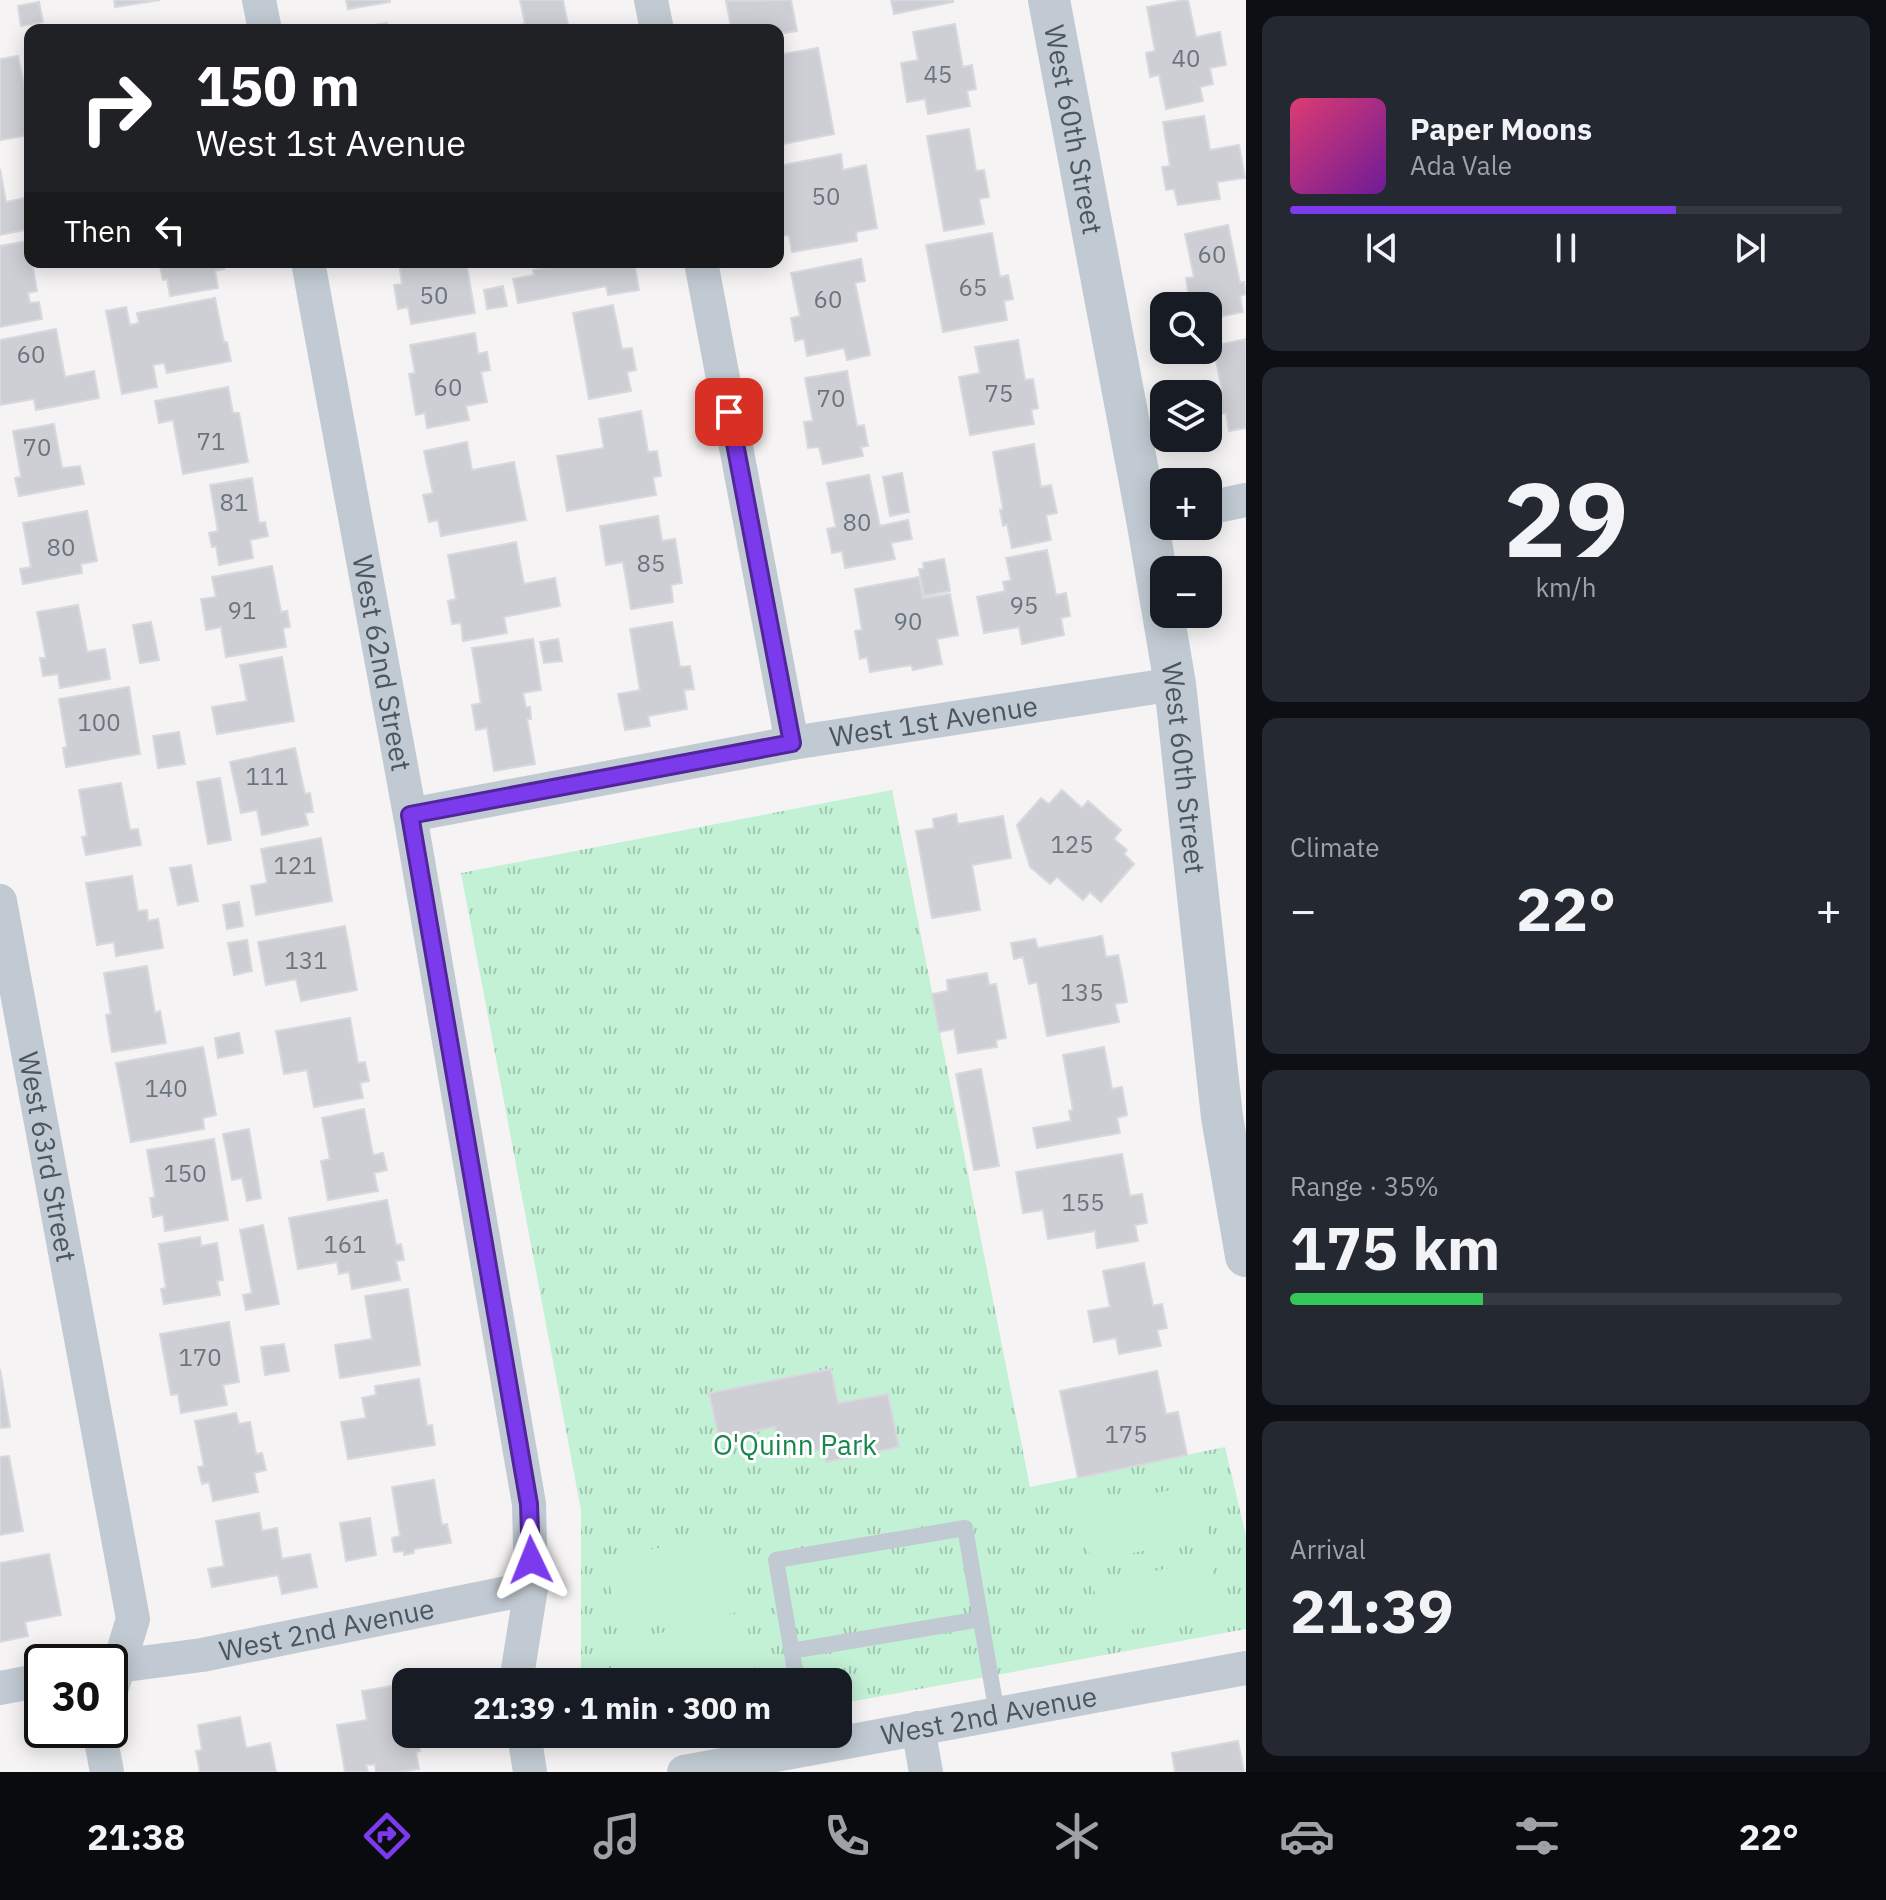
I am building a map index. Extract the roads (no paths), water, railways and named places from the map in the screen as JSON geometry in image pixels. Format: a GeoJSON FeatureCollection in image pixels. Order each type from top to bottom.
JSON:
{"type":"FeatureCollection","features":[{"type":"Feature","properties":{"kind":"street"},"geometry":{"type":"LineString","coordinates":[[259,0],[264,24]]}},
{"type":"Feature","properties":{"kind":"street"},"geometry":{"type":"LineString","coordinates":[[651,0],[656,24]]}},
{"type":"Feature","properties":{"kind":"street","name":"West 60th Street"},"geometry":{"type":"LineString","coordinates":[[1049,0],[1150,489]]}},
{"type":"Feature","properties":{"kind":"street","name":"West 62nd Street"},"geometry":{"type":"LineString","coordinates":[[309,268],[410,815],[529,1504],[531,1588],[518,1668]]}},
{"type":"Feature","properties":{"kind":"street"},"geometry":{"type":"LineString","coordinates":[[702,268],[792,743]]}},
{"type":"Feature","properties":{"kind":"street"},"geometry":{"type":"LineString","coordinates":[[1222,505],[1246,500]]}},
{"type":"Feature","properties":{"kind":"street","name":"West 60th Street"},"geometry":{"type":"LineString","coordinates":[[1159,540],[1222,1117],[1246,1256]]}},
{"type":"Feature","properties":{"kind":"street","name":"West 1st Avenue"},"geometry":{"type":"LineString","coordinates":[[410,815],[792,743],[1175,684]]}},
{"type":"Feature","properties":{"kind":"street","name":"West 63rd Street"},"geometry":{"type":"LineString","coordinates":[[0,901],[95,1412]]}},
{"type":"Feature","properties":{"kind":"street","name":"West 2nd Avenue"},"geometry":{"type":"LineString","coordinates":[[95,1412],[133,1619],[124,1644]]}},
{"type":"Feature","properties":{"kind":"street","name":"West 2nd Avenue"},"geometry":{"type":"LineString","coordinates":[[128,1672],[531,1588]]}},
{"type":"Feature","properties":{"kind":"street","name":"West 2nd Avenue"},"geometry":{"type":"LineString","coordinates":[[852,1736],[918,1728],[1246,1668]]}},
{"type":"Feature","properties":{"kind":"street"},"geometry":{"type":"LineString","coordinates":[[0,1688],[24,1683]]}},
{"type":"Feature","properties":{"kind":"street"},"geometry":{"type":"LineString","coordinates":[[918,1728],[926,1772]]}},
{"type":"Feature","properties":{"kind":"street"},"geometry":{"type":"LineString","coordinates":[[102,1748],[107,1772]]}},
{"type":"Feature","properties":{"kind":"street"},"geometry":{"type":"LineString","coordinates":[[526,1748],[530,1772]]}},
{"type":"Feature","properties":{"kind":"street","name":"West 2nd Avenue"},"geometry":{"type":"LineString","coordinates":[[684,1772],[779,1748]]}},
{"type":"Feature","properties":{"kind":"lane"},"geometry":{"type":"LineString","coordinates":[[794,1668],[776,1560],[965,1528],[997,1714]]}},
{"type":"Feature","properties":{"kind":"lane"},"geometry":{"type":"LineString","coordinates":[[791,1651],[981,1619]]}},
{"type":"Feature","properties":{"kind":"park label","name":"O'Quinn Park"},"geometry":{"type":"Point","coordinates":[795,1445]}}]}
